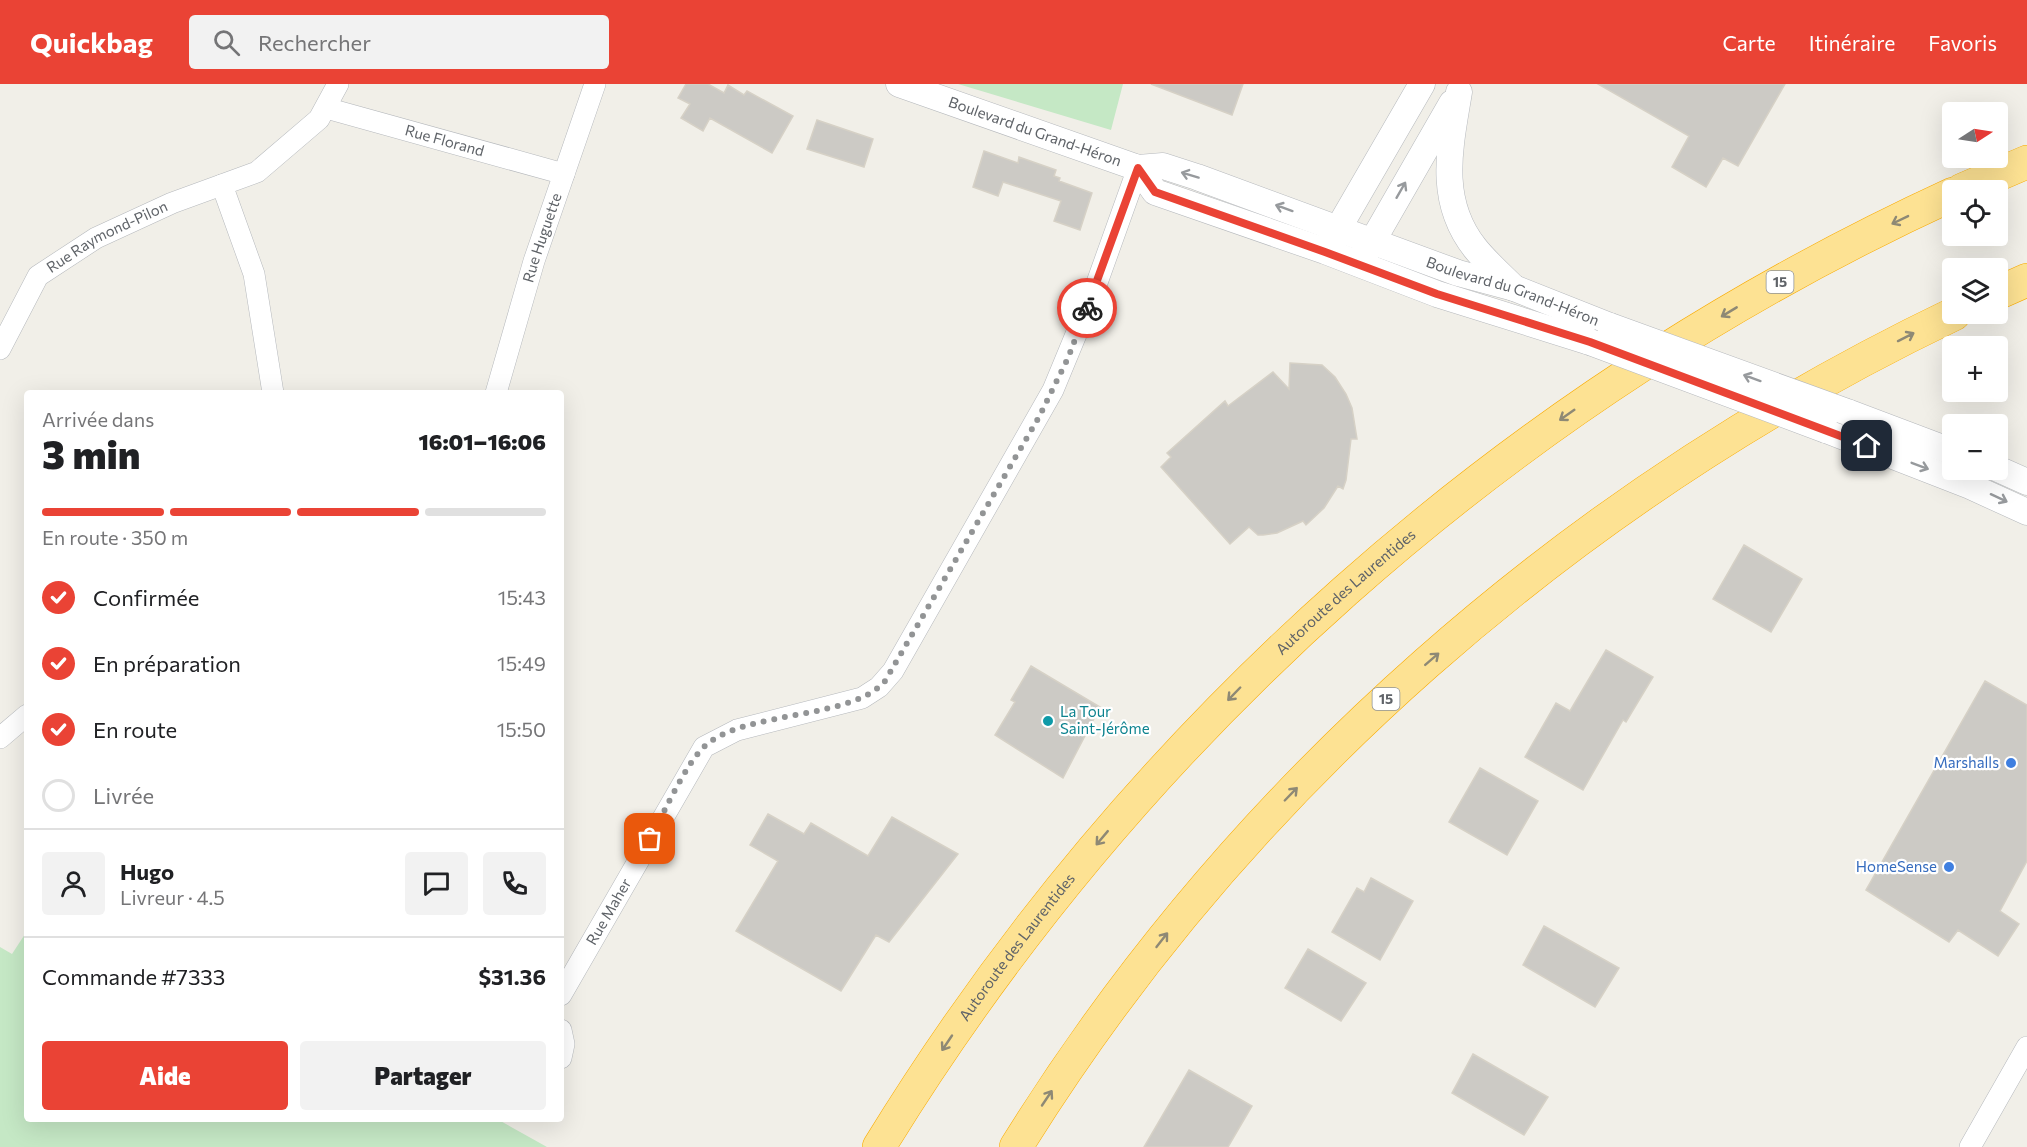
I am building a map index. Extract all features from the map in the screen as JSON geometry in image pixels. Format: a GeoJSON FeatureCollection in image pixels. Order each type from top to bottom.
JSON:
{"type":"FeatureCollection","features":[{"type":"Feature","properties":{"kind":"highway"},"geometry":{"type":"LineString","coordinates":[[1985,180],[2027,162]]}},
{"type":"Feature","properties":{"kind":"highway","name":"Autoroute des Laurentides"},"geometry":{"type":"LineString","coordinates":[[879,1147],[986,986],[1107,832],[1248,679],[1358,578],[1514,453],[1635,369],[1788,278],[1942,200]]}},
{"type":"Feature","properties":{"kind":"highway"},"geometry":{"type":"LineString","coordinates":[[2008,289],[2027,280]]}},
{"type":"Feature","properties":{"kind":"highway","name":"15"},"geometry":{"type":"LineString","coordinates":[[1016,1147],[1100,1022],[1200,894],[1322,762],[1428,661],[1562,552],[1664,478],[1782,404],[1942,320]]}},
{"type":"Feature","properties":{"kind":"street","name":"Rue Raymond-Pilon"},"geometry":{"type":"LineString","coordinates":[[0,350],[38,276],[96,238],[172,203],[257,172],[320,119],[338,84]]}},
{"type":"Feature","properties":{"kind":"street","name":"Rue Huguette"},"geometry":{"type":"LineString","coordinates":[[497,390],[534,261],[595,84]]}},
{"type":"Feature","properties":{"kind":"street","name":"Boulevard du Grand-Héron"},"geometry":{"type":"LineString","coordinates":[[899,84],[1138,168],[1163,166],[1339,227],[1458,273],[1514,288],[1610,326],[1942,448]]}},
{"type":"Feature","properties":{"kind":"street"},"geometry":{"type":"LineString","coordinates":[[1325,252],[1422,84]]}},
{"type":"Feature","properties":{"kind":"street"},"geometry":{"type":"LineString","coordinates":[[1359,264],[1461,88]]}},
{"type":"Feature","properties":{"kind":"street"},"geometry":{"type":"LineString","coordinates":[[1461,88],[1448,170],[1452,205],[1475,248],[1514,288]]}},
{"type":"Feature","properties":{"kind":"street","name":"Rue Florand"},"geometry":{"type":"LineString","coordinates":[[326,108],[564,174]]}},
{"type":"Feature","properties":{"kind":"street","name":"Boulevard du Grand-Héron"},"geometry":{"type":"LineString","coordinates":[[1138,168],[1155,192],[1437,294],[1590,342],[1970,486],[2027,512]]}},
{"type":"Feature","properties":{"kind":"street","name":"Rue Maher"},"geometry":{"type":"LineString","coordinates":[[564,990],[704,747],[737,730],[862,698],[879,687],[893,671],[1053,390],[1094,291],[1138,168]]}},
{"type":"Feature","properties":{"kind":"street"},"geometry":{"type":"LineString","coordinates":[[222,185],[254,274],[273,390]]}},
{"type":"Feature","properties":{"kind":"street"},"geometry":{"type":"LineString","coordinates":[[2008,473],[2027,482]]}},
{"type":"Feature","properties":{"kind":"street"},"geometry":{"type":"LineString","coordinates":[[0,738],[24,718]]}},
{"type":"Feature","properties":{"kind":"street"},"geometry":{"type":"LineString","coordinates":[[1970,1147],[2027,1047]]}},
{"type":"Feature","properties":{"kind":"green space"},"geometry":{"type":"Polygon","coordinates":[[[958,84],[1123,84],[1111,130],[958,84]]]}},
{"type":"Feature","properties":{"kind":"green space"},"geometry":{"type":"Polygon","coordinates":[[[24,936],[24,1122],[502,1122],[547,1147],[0,1147],[0,947],[12,954],[24,936]]]}},
{"type":"Feature","properties":{"kind":"building"},"geometry":{"type":"Polygon","coordinates":[[[686,84],[708,84],[724,93],[728,85],[744,95],[747,91],[793,116],[772,153],[710,118],[703,131],[681,118],[690,104],[678,98],[686,84]]]}},
{"type":"Feature","properties":{"kind":"building"},"geometry":{"type":"Polygon","coordinates":[[[1151,84],[1243,84],[1232,115],[1151,84]]]}},
{"type":"Feature","properties":{"kind":"building"},"geometry":{"type":"Polygon","coordinates":[[[1598,84],[1785,84],[1738,166],[1723,158],[1706,187],[1672,167],[1689,136],[1598,84]]]}},
{"type":"Feature","properties":{"kind":"building"},"geometry":{"type":"Polygon","coordinates":[[[817,120],[873,139],[864,167],[807,149],[817,120]]]}},
{"type":"Feature","properties":{"kind":"building"},"geometry":{"type":"Polygon","coordinates":[[[984,151],[1018,163],[1019,157],[1056,170],[1054,176],[1060,178],[1059,181],[1092,193],[1080,230],[1054,221],[1061,201],[1003,182],[998,196],[973,187],[984,151]]]}},
{"type":"Feature","properties":{"kind":"building"},"geometry":{"type":"Polygon","coordinates":[[[1290,363],[1322,365],[1335,377],[1346,394],[1352,408],[1357,439],[1351,439],[1346,480],[1343,489],[1338,486],[1324,508],[1306,525],[1303,521],[1277,533],[1263,535],[1258,535],[1249,527],[1230,544],[1161,467],[1171,457],[1167,453],[1225,401],[1228,406],[1273,372],[1289,389],[1290,363]]]}},
{"type":"Feature","properties":{"kind":"building"},"geometry":{"type":"Polygon","coordinates":[[[1744,545],[1802,579],[1771,632],[1713,599],[1744,545]]]}},
{"type":"Feature","properties":{"kind":"building"},"geometry":{"type":"Polygon","coordinates":[[[1606,650],[1653,677],[1626,722],[1623,720],[1583,790],[1525,757],[1556,703],[1570,711],[1606,650]]]}},
{"type":"Feature","properties":{"kind":"building","name":"La Tour Saint-Jérôme"},"geometry":{"type":"Polygon","coordinates":[[[1031,666],[1100,707],[1063,778],[995,735],[1015,702],[1011,700],[1031,666]]]}},
{"type":"Feature","properties":{"kind":"building"},"geometry":{"type":"Polygon","coordinates":[[[1985,681],[2027,705],[2027,861],[2000,911],[2019,924],[1998,956],[1958,930],[1949,942],[1866,890],[1985,681]]]}},
{"type":"Feature","properties":{"kind":"building"},"geometry":{"type":"Polygon","coordinates":[[[1480,768],[1538,801],[1507,855],[1449,822],[1480,768]]]}},
{"type":"Feature","properties":{"kind":"building"},"geometry":{"type":"Polygon","coordinates":[[[768,814],[804,834],[811,823],[868,856],[892,817],[958,854],[889,942],[876,935],[841,991],[736,931],[778,861],[750,845],[768,814]]]}},
{"type":"Feature","properties":{"kind":"building"},"geometry":{"type":"Polygon","coordinates":[[[1371,878],[1413,901],[1380,960],[1332,932],[1357,888],[1364,892],[1371,878]]]}},
{"type":"Feature","properties":{"kind":"building"},"geometry":{"type":"Polygon","coordinates":[[[1544,926],[1619,968],[1595,1007],[1523,965],[1544,926]]]}},
{"type":"Feature","properties":{"kind":"building"},"geometry":{"type":"Polygon","coordinates":[[[1308,949],[1366,983],[1341,1021],[1285,988],[1308,949]]]}},
{"type":"Feature","properties":{"kind":"building"},"geometry":{"type":"Polygon","coordinates":[[[1473,1054],[1548,1097],[1524,1135],[1452,1093],[1473,1054]]]}},
{"type":"Feature","properties":{"kind":"building"},"geometry":{"type":"Polygon","coordinates":[[[1189,1070],[1252,1106],[1228,1147],[1144,1147],[1189,1070]]]}},
{"type":"Feature","properties":{"kind":"way so far"},"geometry":{"type":"LineString","coordinates":[[650,839],[697,756],[713,740],[729,732],[862,698],[885,681],[893,671],[1039,417],[1068,358],[1087,308]]}},
{"type":"Feature","properties":{"kind":"place","name":"La Tour Saint-Jérôme"},"geometry":{"type":"Point","coordinates":[1048,721]}},
{"type":"Feature","properties":{"kind":"place","name":"Marshalls"},"geometry":{"type":"Point","coordinates":[2011,763]}},
{"type":"Feature","properties":{"kind":"place","name":"HomeSense"},"geometry":{"type":"Point","coordinates":[1949,867]}},
{"type":"Feature","properties":{"kind":"route"},"geometry":{"type":"LineString","coordinates":[[1087,308],[1138,168],[1155,192],[1437,294],[1590,342],[1867,446]]}}]}
